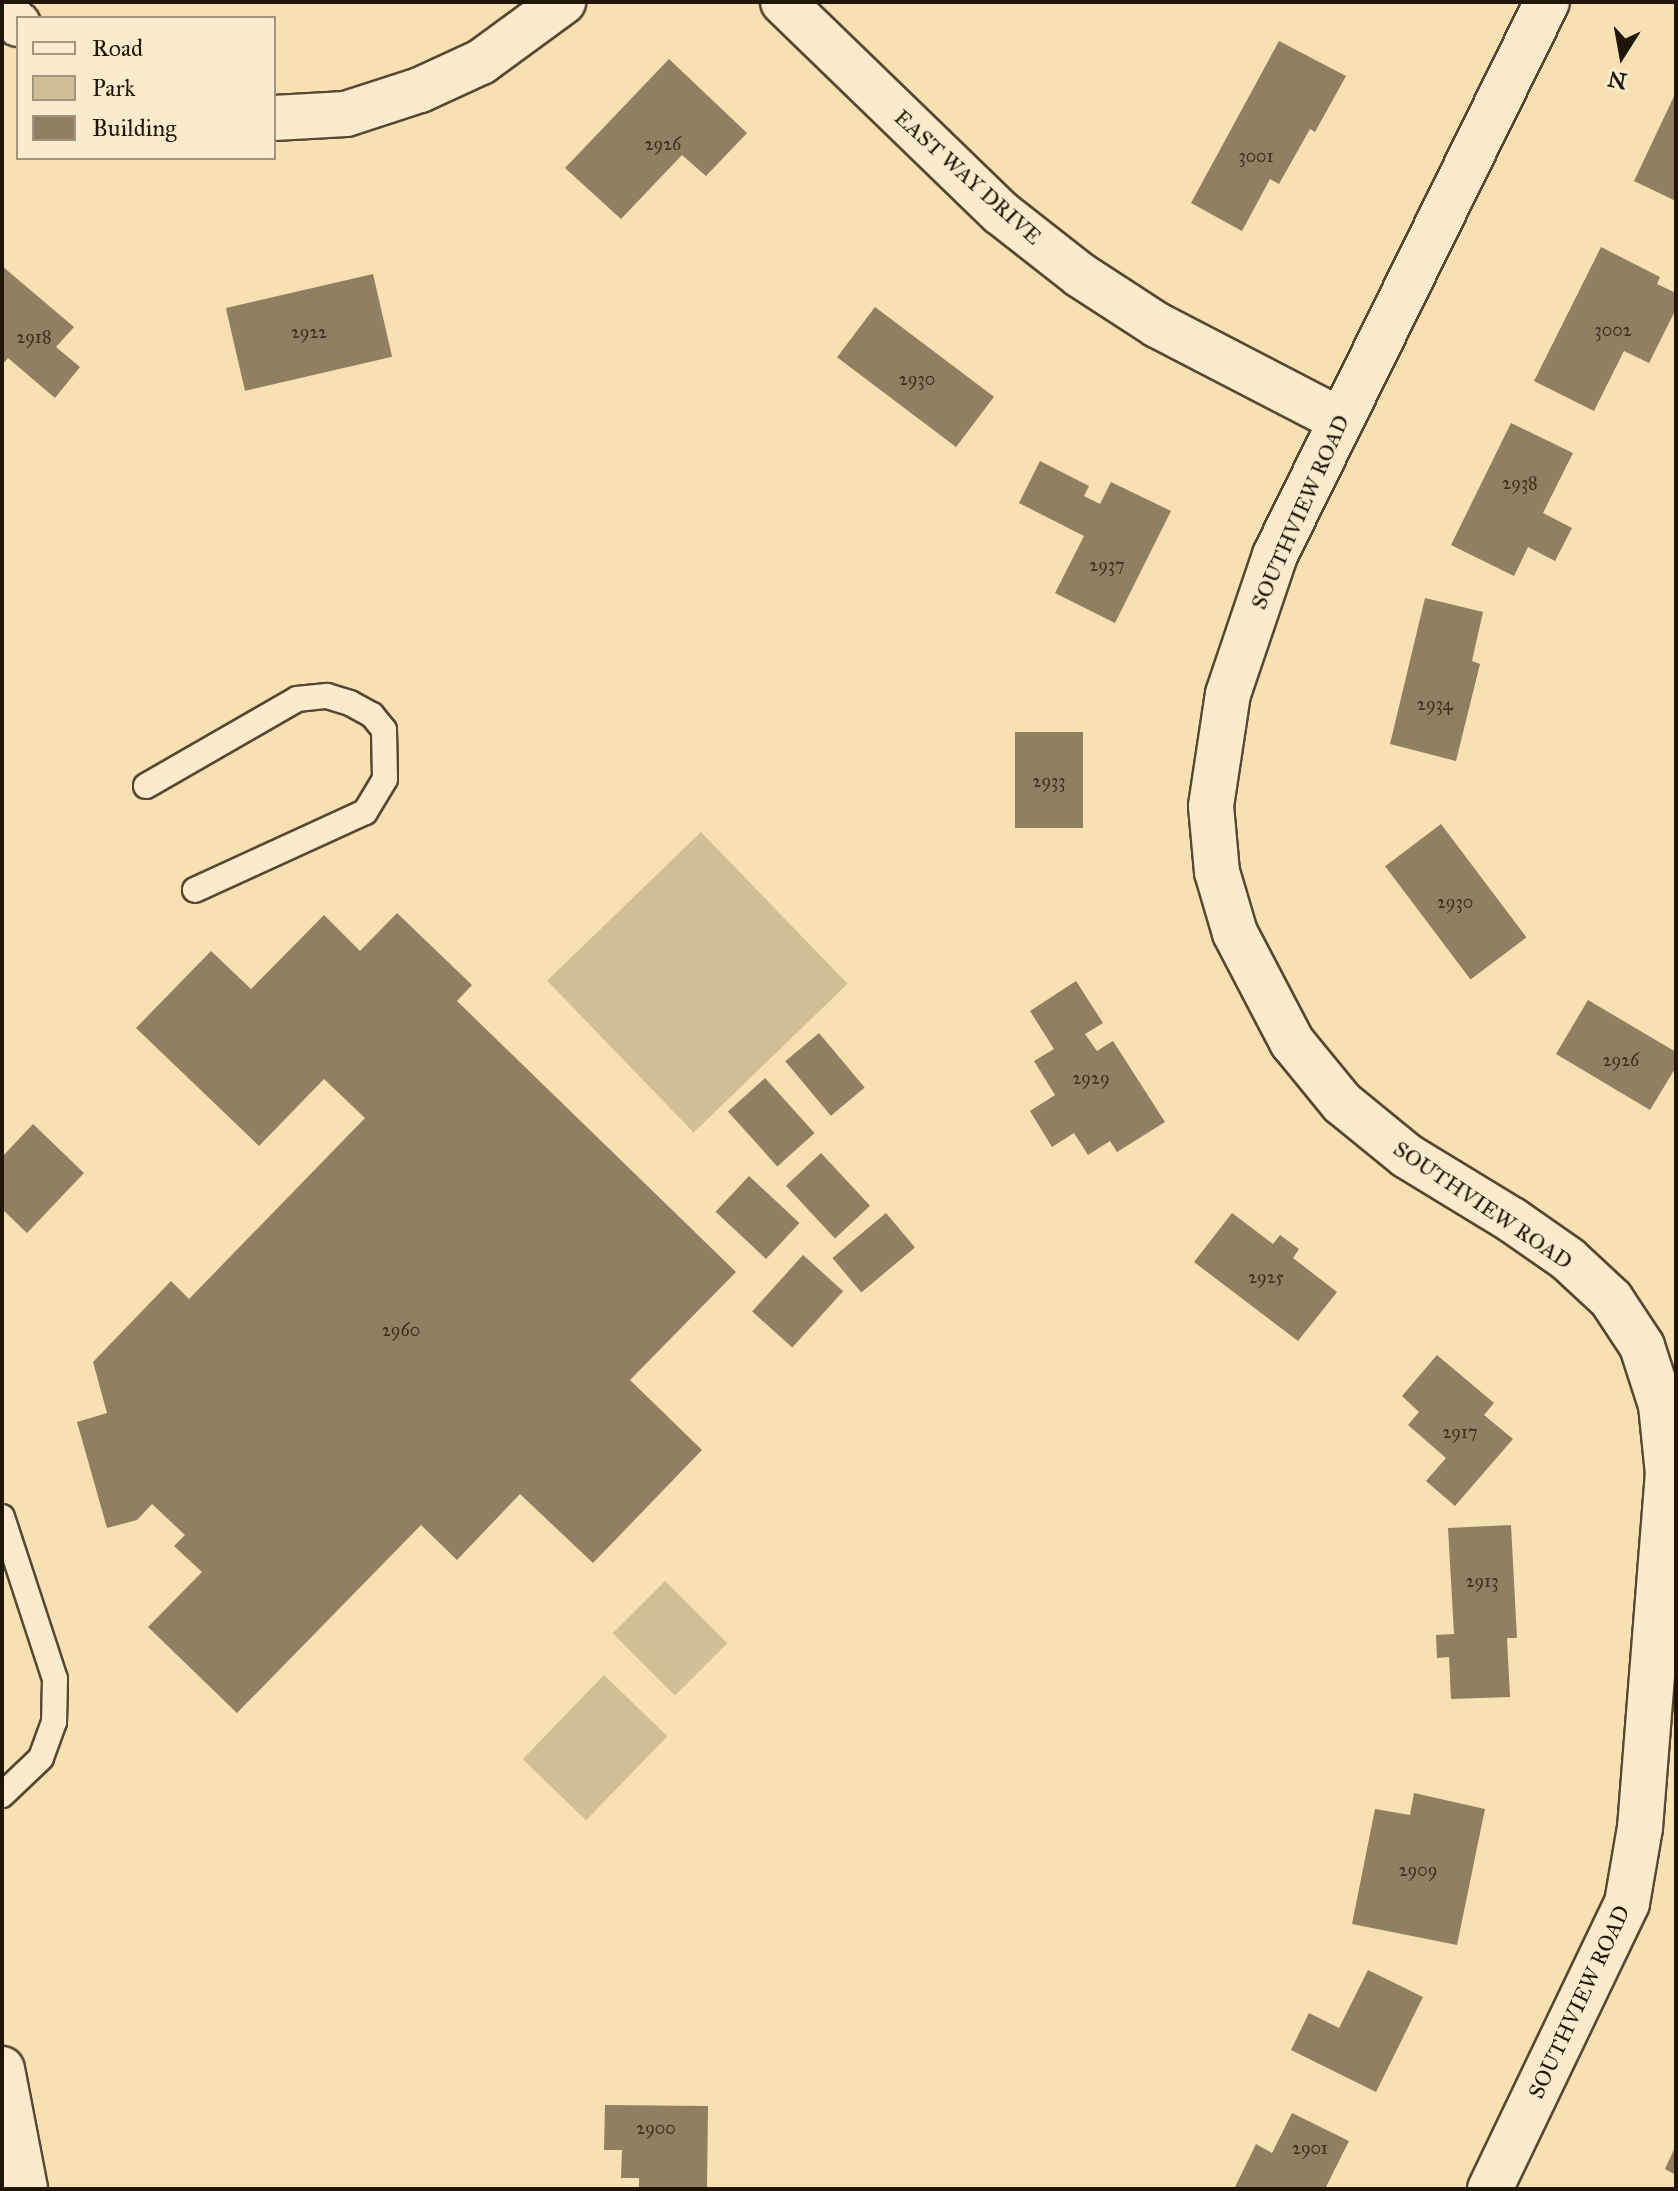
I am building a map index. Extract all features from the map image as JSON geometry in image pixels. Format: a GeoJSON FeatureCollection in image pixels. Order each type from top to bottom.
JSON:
{"type":"FeatureCollection","features":[{"type":"Feature","properties":{"kind":"street"},"geometry":{"type":"LineString","coordinates":[[276,118],[346,114],[420,90],[481,62],[563,2]]}},
{"type":"Feature","properties":{"kind":"street","name":"EAST WAY DRIVE"},"geometry":{"type":"LineString","coordinates":[[783,2],[1001,213],[1080,275],[1157,325],[1340,420]]}},
{"type":"Feature","properties":{"kind":"street","name":"SOUTHVIEW ROAD"},"geometry":{"type":"LineString","coordinates":[[1490,2189],[1627,1903],[1640,1828],[1668,1474],[1661,1405],[1647,1361],[1611,1299],[1568,1259],[1407,1156],[1342,1103],[1292,1042],[1235,933],[1216,859],[1211,806],[1216,749],[1244,637],[1275,555],[1547,2]]}},
{"type":"Feature","properties":{"kind":"street"},"geometry":{"type":"LineString","coordinates":[[2,2069],[25,2189]]}},
{"type":"Feature","properties":{"kind":"lane"},"geometry":{"type":"LineString","coordinates":[[146,786],[297,699],[327,696],[350,703],[372,715],[384,730],[385,779],[365,812],[195,890]]}},
{"type":"Feature","properties":{"kind":"lane"},"geometry":{"type":"LineString","coordinates":[[2,1517],[55,1679],[54,1722],[41,1758],[2,1795]]}},
{"type":"Feature","properties":{"kind":"green space"},"geometry":{"type":"Polygon","coordinates":[[[701,832],[848,984],[694,1132],[547,981],[701,832]]]}},
{"type":"Feature","properties":{"kind":"green space"},"geometry":{"type":"Polygon","coordinates":[[[665,1581],[727,1643],[675,1696],[613,1633],[665,1581]]]}},
{"type":"Feature","properties":{"kind":"green space"},"geometry":{"type":"Polygon","coordinates":[[[604,1675],[667,1736],[586,1820],[523,1759],[604,1675]]]}},
{"type":"Feature","properties":{"kind":"building"},"geometry":{"type":"Polygon","coordinates":[[[1279,41],[1346,76],[1315,132],[1310,129],[1279,184],[1270,179],[1242,231],[1191,203],[1279,41]]]}},
{"type":"Feature","properties":{"kind":"building"},"geometry":{"type":"Polygon","coordinates":[[[669,59],[747,133],[706,176],[682,155],[621,219],[565,168],[669,59]]]}},
{"type":"Feature","properties":{"kind":"building"},"geometry":{"type":"Polygon","coordinates":[[[1676,92],[1676,201],[1634,181],[1676,92]]]}},
{"type":"Feature","properties":{"kind":"building"},"geometry":{"type":"Polygon","coordinates":[[[1601,247],[1660,277],[1657,284],[1676,293],[1676,309],[1649,363],[1624,351],[1594,411],[1534,381],[1601,247]]]}},
{"type":"Feature","properties":{"kind":"building"},"geometry":{"type":"Polygon","coordinates":[[[2,266],[74,327],[56,347],[80,367],[55,398],[8,358],[2,365],[2,266]]]}},
{"type":"Feature","properties":{"kind":"building"},"geometry":{"type":"Polygon","coordinates":[[[373,274],[392,357],[245,391],[226,308],[373,274]]]}},
{"type":"Feature","properties":{"kind":"building"},"geometry":{"type":"Polygon","coordinates":[[[875,307],[994,397],[956,447],[837,357],[875,307]]]}},
{"type":"Feature","properties":{"kind":"building"},"geometry":{"type":"Polygon","coordinates":[[[1511,423],[1573,453],[1543,513],[1572,528],[1555,561],[1528,547],[1514,576],[1451,545],[1511,423]]]}},
{"type":"Feature","properties":{"kind":"building"},"geometry":{"type":"Polygon","coordinates":[[[1040,461],[1089,486],[1084,496],[1100,504],[1111,482],[1171,511],[1115,623],[1055,593],[1084,536],[1019,503],[1040,461]]]}},
{"type":"Feature","properties":{"kind":"building"},"geometry":{"type":"Polygon","coordinates":[[[1425,598],[1483,612],[1472,661],[1480,664],[1456,761],[1390,744],[1425,598]]]}},
{"type":"Feature","properties":{"kind":"building"},"geometry":{"type":"Polygon","coordinates":[[[1015,732],[1083,732],[1083,828],[1015,828],[1015,732]]]}},
{"type":"Feature","properties":{"kind":"building"},"geometry":{"type":"Polygon","coordinates":[[[1441,824],[1526,937],[1471,980],[1385,866],[1441,824]]]}},
{"type":"Feature","properties":{"kind":"building"},"geometry":{"type":"Polygon","coordinates":[[[397,913],[472,985],[457,1001],[736,1272],[630,1380],[702,1450],[593,1563],[520,1494],[457,1560],[421,1525],[237,1713],[148,1627],[202,1572],[174,1546],[185,1535],[152,1504],[137,1520],[107,1528],[77,1422],[107,1413],[93,1362],[171,1281],[189,1299],[365,1118],[324,1079],[259,1146],[136,1028],[211,951],[251,989],[324,915],[360,951],[397,913]]]}},
{"type":"Feature","properties":{"kind":"building"},"geometry":{"type":"Polygon","coordinates":[[[1076,981],[1103,1023],[1085,1034],[1097,1051],[1113,1041],[1165,1122],[1117,1152],[1110,1141],[1088,1155],[1074,1133],[1052,1147],[1030,1111],[1055,1095],[1034,1061],[1054,1049],[1030,1011],[1076,981]]]}},
{"type":"Feature","properties":{"kind":"building"},"geometry":{"type":"Polygon","coordinates":[[[1588,1000],[1676,1052],[1676,1067],[1650,1110],[1556,1054],[1588,1000]]]}},
{"type":"Feature","properties":{"kind":"building"},"geometry":{"type":"Polygon","coordinates":[[[819,1033],[865,1087],[831,1116],[785,1061],[819,1033]]]}},
{"type":"Feature","properties":{"kind":"building"},"geometry":{"type":"Polygon","coordinates":[[[765,1078],[815,1133],[777,1166],[728,1111],[765,1078]]]}},
{"type":"Feature","properties":{"kind":"building"},"geometry":{"type":"Polygon","coordinates":[[[33,1124],[84,1173],[27,1233],[2,1209],[2,1157],[33,1124]]]}},
{"type":"Feature","properties":{"kind":"building"},"geometry":{"type":"Polygon","coordinates":[[[821,1153],[870,1206],[835,1238],[786,1186],[821,1153]]]}},
{"type":"Feature","properties":{"kind":"building"},"geometry":{"type":"Polygon","coordinates":[[[749,1176],[799,1223],[766,1259],[716,1212],[749,1176]]]}},
{"type":"Feature","properties":{"kind":"building"},"geometry":{"type":"Polygon","coordinates":[[[886,1213],[915,1247],[861,1292],[832,1258],[886,1213]]]}},
{"type":"Feature","properties":{"kind":"building"},"geometry":{"type":"Polygon","coordinates":[[[1232,1213],[1273,1244],[1280,1235],[1299,1249],[1293,1258],[1337,1292],[1298,1341],[1194,1262],[1232,1213]]]}},
{"type":"Feature","properties":{"kind":"building"},"geometry":{"type":"Polygon","coordinates":[[[803,1255],[843,1291],[792,1348],[752,1311],[803,1255]]]}},
{"type":"Feature","properties":{"kind":"building"},"geometry":{"type":"Polygon","coordinates":[[[1437,1355],[1494,1403],[1484,1415],[1513,1439],[1455,1506],[1426,1481],[1446,1458],[1408,1425],[1419,1412],[1402,1396],[1437,1355]]]}},
{"type":"Feature","properties":{"kind":"building"},"geometry":{"type":"Polygon","coordinates":[[[1511,1525],[1517,1638],[1507,1638],[1510,1697],[1451,1699],[1449,1657],[1437,1658],[1436,1635],[1454,1634],[1448,1528],[1511,1525]]]}},
{"type":"Feature","properties":{"kind":"building"},"geometry":{"type":"Polygon","coordinates":[[[1414,1793],[1485,1809],[1457,1945],[1352,1924],[1375,1809],[1410,1815],[1414,1793]]]}},
{"type":"Feature","properties":{"kind":"building"},"geometry":{"type":"Polygon","coordinates":[[[1368,1970],[1423,1997],[1376,2092],[1291,2050],[1309,2013],[1339,2028],[1368,1970]]]}},
{"type":"Feature","properties":{"kind":"building"},"geometry":{"type":"Polygon","coordinates":[[[605,2105],[708,2106],[707,2189],[639,2189],[639,2178],[621,2178],[622,2150],[604,2150],[605,2105]]]}},
{"type":"Feature","properties":{"kind":"building"},"geometry":{"type":"Polygon","coordinates":[[[1292,2113],[1349,2141],[1325,2189],[1234,2189],[1256,2144],[1272,2153],[1292,2113]]]}},
{"type":"Feature","properties":{"kind":"building"},"geometry":{"type":"Polygon","coordinates":[[[1676,2145],[1676,2175],[1665,2169],[1676,2145]]]}}]}
